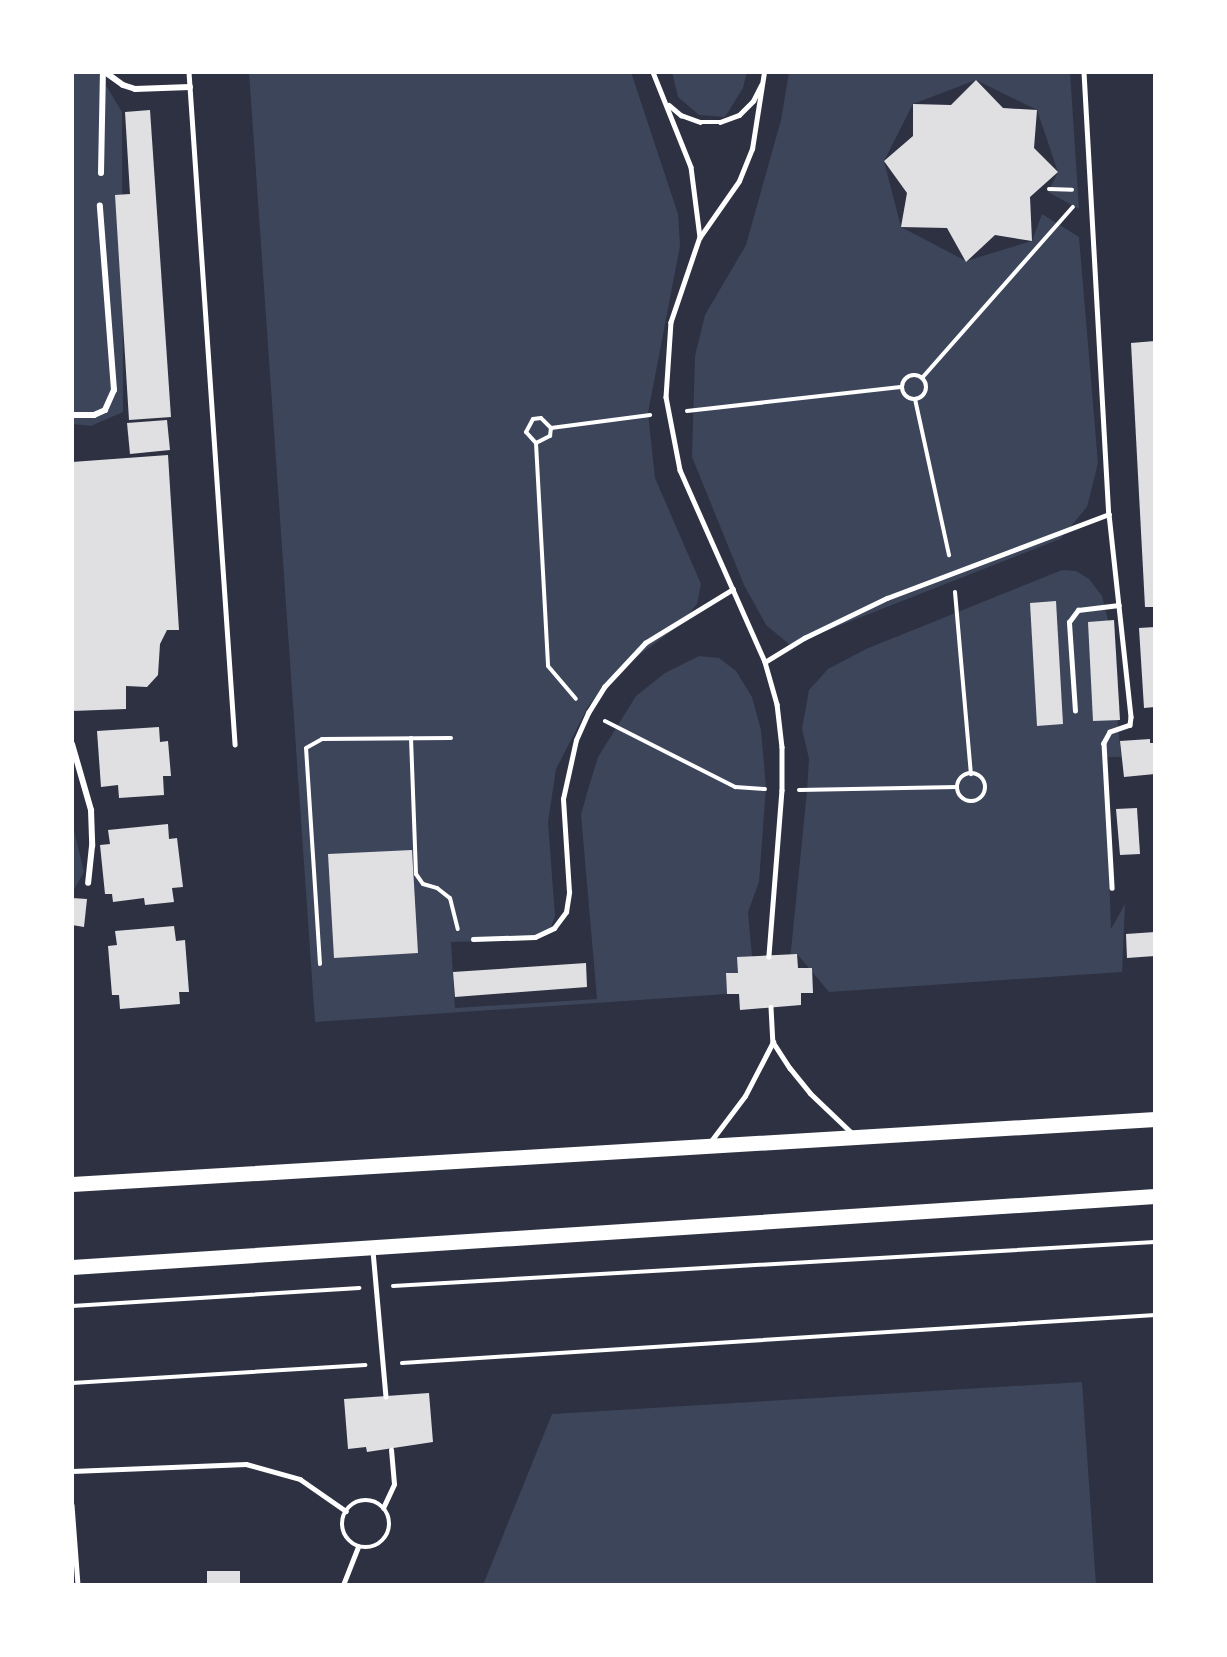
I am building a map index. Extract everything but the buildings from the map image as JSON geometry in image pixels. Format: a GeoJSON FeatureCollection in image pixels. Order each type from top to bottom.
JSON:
{"type":"FeatureCollection","features":[{"type":"Feature","properties":{"kind":"main road"},"geometry":{"type":"LineString","coordinates":[[72,1184],[1155,1119]]}},
{"type":"Feature","properties":{"kind":"main road"},"geometry":{"type":"LineString","coordinates":[[72,1267],[1155,1196]]}},
{"type":"Feature","properties":{"kind":"street"},"geometry":{"type":"LineString","coordinates":[[104,72],[123,85],[135,89],[190,87]]}},
{"type":"Feature","properties":{"kind":"street"},"geometry":{"type":"LineString","coordinates":[[101,173],[104,72]]}},
{"type":"Feature","properties":{"kind":"street"},"geometry":{"type":"LineString","coordinates":[[72,415],[94,415],[105,410],[114,390],[100,206]]}},
{"type":"Feature","properties":{"kind":"street"},"geometry":{"type":"LineString","coordinates":[[72,744],[91,810],[88,883]]}},
{"type":"Feature","properties":{"kind":"lane"},"geometry":{"type":"LineString","coordinates":[[189,72],[236,744]]}},
{"type":"Feature","properties":{"kind":"lane"},"geometry":{"type":"LineString","coordinates":[[653,72],[691,167],[700,237]]}},
{"type":"Feature","properties":{"kind":"lane"},"geometry":{"type":"LineString","coordinates":[[764,72],[752,149],[739,181],[700,237],[671,322],[666,359],[668,413],[680,470],[765,662],[782,747],[782,790],[769,956]]}},
{"type":"Feature","properties":{"kind":"lane"},"geometry":{"type":"LineString","coordinates":[[1084,72],[1088,191],[1109,514],[1131,717],[1130,725],[1110,732],[1104,743],[1112,888]]}},
{"type":"Feature","properties":{"kind":"lane"},"geometry":{"type":"LineString","coordinates":[[666,102],[681,116],[700,122],[720,122],[746,108],[762,82]]}},
{"type":"Feature","properties":{"kind":"lane"},"geometry":{"type":"LineString","coordinates":[[765,662],[804,638],[887,598],[1109,514]]}},
{"type":"Feature","properties":{"kind":"lane"},"geometry":{"type":"LineString","coordinates":[[473,939],[535,937],[554,928],[566,912],[569,892],[563,799],[576,740],[588,712],[604,687],[645,643],[733,589]]}},
{"type":"Feature","properties":{"kind":"lane"},"geometry":{"type":"LineString","coordinates":[[1076,711],[1069,622],[1078,610],[1119,605]]}},
{"type":"Feature","properties":{"kind":"lane"},"geometry":{"type":"LineString","coordinates":[[708,1145],[745,1096],[773,1042],[771,1008]]}},
{"type":"Feature","properties":{"kind":"lane"},"geometry":{"type":"LineString","coordinates":[[773,1042],[810,1093],[857,1136]]}},
{"type":"Feature","properties":{"kind":"lane"},"geometry":{"type":"LineString","coordinates":[[373,1248],[386,1396]]}},
{"type":"Feature","properties":{"kind":"lane"},"geometry":{"type":"LineString","coordinates":[[383,1508],[394,1484],[391,1450]]}},
{"type":"Feature","properties":{"kind":"lane"},"geometry":{"type":"LineString","coordinates":[[72,1471],[246,1464],[300,1479],[346,1511]]}},
{"type":"Feature","properties":{"kind":"lane"},"geometry":{"type":"LineString","coordinates":[[346,1511],[364,1500],[383,1508],[389,1517],[386,1538],[379,1545],[358,1547]]}},
{"type":"Feature","properties":{"kind":"lane"},"geometry":{"type":"LineString","coordinates":[[72,1505],[78,1585]]}},
{"type":"Feature","properties":{"kind":"lane"},"geometry":{"type":"LineString","coordinates":[[346,1511],[343,1532],[358,1547]]}},
{"type":"Feature","properties":{"kind":"lane"},"geometry":{"type":"LineString","coordinates":[[343,1585],[358,1547]]}},
{"type":"Feature","properties":{"kind":"path"},"geometry":{"type":"LineString","coordinates":[[1048,189],[1088,191]]}},
{"type":"Feature","properties":{"kind":"path"},"geometry":{"type":"LineString","coordinates":[[922,378],[1088,191]]}},
{"type":"Feature","properties":{"kind":"path"},"geometry":{"type":"LineString","coordinates":[[551,428],[901,387],[909,375],[922,378]]}},
{"type":"Feature","properties":{"kind":"path"},"geometry":{"type":"LineString","coordinates":[[901,387],[908,398],[921,397],[926,391],[922,378]]}},
{"type":"Feature","properties":{"kind":"path"},"geometry":{"type":"LineString","coordinates":[[551,428],[541,418],[533,419],[526,432],[536,442],[548,666],[588,712],[735,787],[782,790],[957,787]]}},
{"type":"Feature","properties":{"kind":"path"},"geometry":{"type":"LineString","coordinates":[[536,442],[550,436],[551,428]]}},
{"type":"Feature","properties":{"kind":"path"},"geometry":{"type":"LineString","coordinates":[[411,738],[416,874],[423,884],[437,888],[450,898],[459,940],[473,939]]}},
{"type":"Feature","properties":{"kind":"path"},"geometry":{"type":"LineString","coordinates":[[320,964],[306,747],[322,739],[451,738]]}},
{"type":"Feature","properties":{"kind":"path"},"geometry":{"type":"LineString","coordinates":[[964,775],[978,776],[984,787],[983,795],[971,801],[958,794],[957,787],[964,775]]}},
{"type":"Feature","properties":{"kind":"path"},"geometry":{"type":"LineString","coordinates":[[72,1306],[1155,1242]]}},
{"type":"Feature","properties":{"kind":"path"},"geometry":{"type":"LineString","coordinates":[[72,1383],[1155,1315]]}},
{"type":"Feature","properties":{"kind":"shaded area"},"geometry":{"type":"Polygon","coordinates":[[[72,72],[98,72],[122,112],[123,412],[91,426],[72,424],[72,72]]]}},
{"type":"Feature","properties":{"kind":"shaded area"},"geometry":{"type":"Polygon","coordinates":[[[249,72],[631,72],[678,214],[680,246],[648,413],[655,478],[701,584],[697,604],[681,624],[615,673],[589,705],[556,769],[548,822],[555,916],[551,928],[538,937],[524,940],[451,942],[455,1008],[597,999],[581,815],[587,793],[598,757],[636,696],[665,673],[699,656],[719,658],[736,671],[752,697],[761,730],[766,787],[759,882],[748,912],[754,978],[726,973],[727,994],[315,1022],[249,72]]]}},
{"type":"Feature","properties":{"kind":"shaded area"},"geometry":{"type":"Polygon","coordinates":[[[672,72],[747,72],[743,88],[725,117],[699,115],[678,97],[672,72]]]}},
{"type":"Feature","properties":{"kind":"shaded area"},"geometry":{"type":"Polygon","coordinates":[[[789,72],[1070,72],[1079,209],[1048,192],[1058,172],[1037,110],[976,80],[913,104],[884,161],[901,227],[966,261],[1032,241],[1042,214],[1079,237],[1098,463],[1087,507],[1060,539],[790,645],[766,625],[744,585],[692,457],[695,356],[705,315],[746,245],[781,120],[789,72]]]}},
{"type":"Feature","properties":{"kind":"shaded area"},"geometry":{"type":"Polygon","coordinates":[[[1062,570],[1076,571],[1089,579],[1102,596],[1108,620],[1121,757],[1105,757],[1111,929],[1125,904],[1122,972],[829,992],[798,955],[789,970],[807,791],[809,759],[802,729],[809,690],[828,669],[866,649],[1062,570]]]}},
{"type":"Feature","properties":{"kind":"shaded area"},"geometry":{"type":"Polygon","coordinates":[[[72,822],[84,872],[72,893],[72,822]]]}},
{"type":"Feature","properties":{"kind":"shaded area"},"geometry":{"type":"Polygon","coordinates":[[[1082,1382],[1096,1585],[483,1585],[552,1414],[1082,1382]]]}}]}
